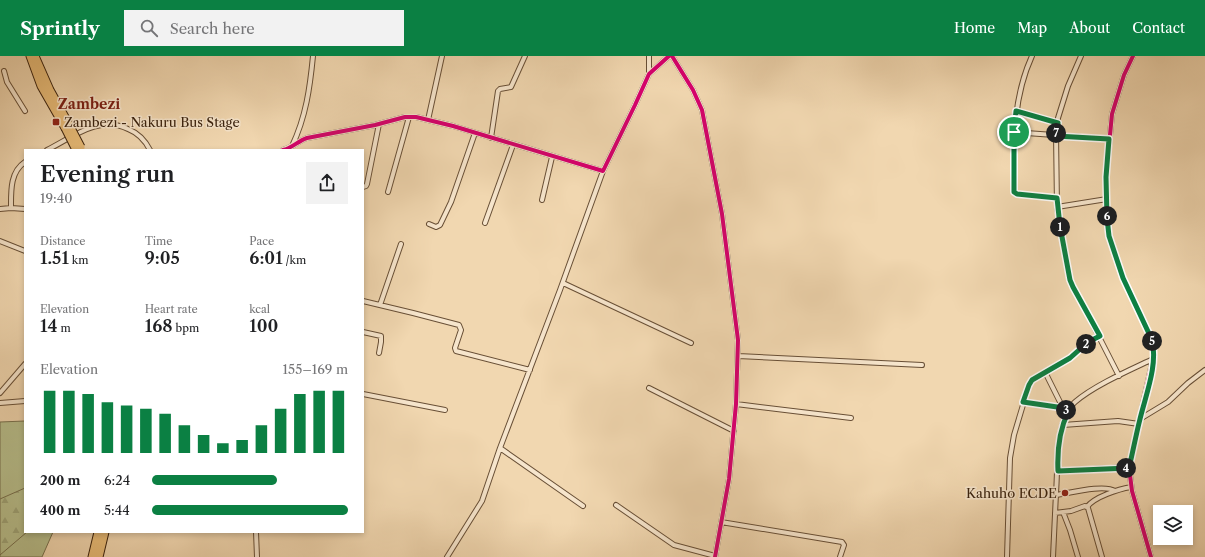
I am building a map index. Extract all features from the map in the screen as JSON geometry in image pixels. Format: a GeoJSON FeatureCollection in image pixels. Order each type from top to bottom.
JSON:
{"type":"FeatureCollection","features":[{"type":"Feature","properties":{"kind":"highway"},"geometry":{"type":"LineString","coordinates":[[30,56],[41,86],[79,149]]}},
{"type":"Feature","properties":{"kind":"highway"},"geometry":{"type":"LineString","coordinates":[[35,56],[67,127]]}},
{"type":"Feature","properties":{"kind":"highway"},"geometry":{"type":"LineString","coordinates":[[92,557],[98,533]]}},
{"type":"Feature","properties":{"kind":"highway"},"geometry":{"type":"LineString","coordinates":[[99,557],[105,533]]}},
{"type":"Feature","properties":{"kind":"street"},"geometry":{"type":"LineString","coordinates":[[290,148],[298,133],[307,104],[313,56]]}},
{"type":"Feature","properties":{"kind":"street"},"geometry":{"type":"LineString","coordinates":[[428,120],[442,56]]}},
{"type":"Feature","properties":{"kind":"street"},"geometry":{"type":"LineString","coordinates":[[491,138],[498,91],[500,89],[511,87],[524,56]]}},
{"type":"Feature","properties":{"kind":"street"},"geometry":{"type":"LineString","coordinates":[[447,557],[482,501],[500,448],[563,283],[603,171],[636,105],[649,74],[649,56]]}},
{"type":"Feature","properties":{"kind":"street"},"geometry":{"type":"LineString","coordinates":[[649,74],[669,56]]}},
{"type":"Feature","properties":{"kind":"street"},"geometry":{"type":"LineString","coordinates":[[616,505],[674,545],[715,556],[729,479],[736,404],[738,340],[722,214],[702,110],[694,90],[672,56]]}},
{"type":"Feature","properties":{"kind":"street"},"geometry":{"type":"LineString","coordinates":[[1032,56],[1023,79],[1016,111],[1014,132],[1015,193],[1057,198]]}},
{"type":"Feature","properties":{"kind":"street"},"geometry":{"type":"LineString","coordinates":[[1080,56],[1063,98],[1056,136],[1057,207],[1070,280],[1100,336],[1119,376]]}},
{"type":"Feature","properties":{"kind":"street"},"geometry":{"type":"LineString","coordinates":[[1133,56],[1124,75],[1115,100],[1112,114],[1106,177],[1107,218],[1112,245],[1123,278],[1152,340],[1154,348],[1153,360],[1129,468],[1131,487],[1151,557]]}},
{"type":"Feature","properties":{"kind":"street"},"geometry":{"type":"LineString","coordinates":[[4,71],[7,82],[25,111]]}},
{"type":"Feature","properties":{"kind":"street"},"geometry":{"type":"LineString","coordinates":[[1016,111],[1058,123]]}},
{"type":"Feature","properties":{"kind":"street"},"geometry":{"type":"LineString","coordinates":[[290,148],[307,138],[409,117],[416,117],[603,171]]}},
{"type":"Feature","properties":{"kind":"street"},"geometry":{"type":"LineString","coordinates":[[388,192],[409,117]]}},
{"type":"Feature","properties":{"kind":"street"},"geometry":{"type":"LineString","coordinates":[[49,149],[92,127],[106,124],[116,124],[133,131],[144,140],[149,149]]}},
{"type":"Feature","properties":{"kind":"street"},"geometry":{"type":"LineString","coordinates":[[364,187],[367,184],[379,124]]}},
{"type":"Feature","properties":{"kind":"street"},"geometry":{"type":"LineString","coordinates":[[1014,132],[1109,139]]}},
{"type":"Feature","properties":{"kind":"street"},"geometry":{"type":"LineString","coordinates":[[429,224],[436,227],[440,225],[451,202],[475,133]]}},
{"type":"Feature","properties":{"kind":"street"},"geometry":{"type":"LineString","coordinates":[[485,223],[513,145]]}},
{"type":"Feature","properties":{"kind":"street"},"geometry":{"type":"LineString","coordinates":[[542,200],[552,157]]}},
{"type":"Feature","properties":{"kind":"street"},"geometry":{"type":"LineString","coordinates":[[11,208],[13,179],[17,169],[24,163]]}},
{"type":"Feature","properties":{"kind":"street"},"geometry":{"type":"LineString","coordinates":[[1057,207],[1107,199]]}},
{"type":"Feature","properties":{"kind":"street"},"geometry":{"type":"LineString","coordinates":[[0,209],[24,208]]}},
{"type":"Feature","properties":{"kind":"street"},"geometry":{"type":"LineString","coordinates":[[0,241],[24,251]]}},
{"type":"Feature","properties":{"kind":"street"},"geometry":{"type":"LineString","coordinates":[[380,305],[401,244]]}},
{"type":"Feature","properties":{"kind":"street"},"geometry":{"type":"LineString","coordinates":[[563,283],[692,342]]}},
{"type":"Feature","properties":{"kind":"street"},"geometry":{"type":"LineString","coordinates":[[364,301],[459,325],[461,330],[455,348],[456,351],[530,370]]}},
{"type":"Feature","properties":{"kind":"street"},"geometry":{"type":"LineString","coordinates":[[364,332],[380,336],[382,342],[379,353]]}},
{"type":"Feature","properties":{"kind":"street"},"geometry":{"type":"LineString","coordinates":[[1007,557],[1010,458],[1013,439],[1030,382],[1070,358],[1088,342],[1100,336]]}},
{"type":"Feature","properties":{"kind":"street"},"geometry":{"type":"LineString","coordinates":[[738,356],[922,364]]}},
{"type":"Feature","properties":{"kind":"street"},"geometry":{"type":"LineString","coordinates":[[1053,557],[1058,449],[1063,425],[1068,412],[1075,402],[1093,390],[1153,360]]}},
{"type":"Feature","properties":{"kind":"street"},"geometry":{"type":"LineString","coordinates":[[0,393],[24,365]]}},
{"type":"Feature","properties":{"kind":"street"},"geometry":{"type":"LineString","coordinates":[[1140,419],[1168,402],[1188,383],[1205,370]]}},
{"type":"Feature","properties":{"kind":"street"},"geometry":{"type":"LineString","coordinates":[[1045,372],[1064,408],[1068,412]]}},
{"type":"Feature","properties":{"kind":"street"},"geometry":{"type":"LineString","coordinates":[[649,388],[734,431]]}},
{"type":"Feature","properties":{"kind":"street"},"geometry":{"type":"LineString","coordinates":[[364,394],[445,410]]}},
{"type":"Feature","properties":{"kind":"street"},"geometry":{"type":"LineString","coordinates":[[0,403],[24,401]]}},
{"type":"Feature","properties":{"kind":"street"},"geometry":{"type":"LineString","coordinates":[[1023,402],[1064,408]]}},
{"type":"Feature","properties":{"kind":"street"},"geometry":{"type":"LineString","coordinates":[[736,404],[851,418]]}},
{"type":"Feature","properties":{"kind":"street"},"geometry":{"type":"LineString","coordinates":[[1063,425],[1118,421],[1139,424]]}},
{"type":"Feature","properties":{"kind":"street"},"geometry":{"type":"LineString","coordinates":[[500,448],[583,506]]}},
{"type":"Feature","properties":{"kind":"street"},"geometry":{"type":"LineString","coordinates":[[1058,471],[1129,468]]}},
{"type":"Feature","properties":{"kind":"street"},"geometry":{"type":"LineString","coordinates":[[1056,513],[1086,507],[1091,502],[1116,491],[1131,487]]}},
{"type":"Feature","properties":{"kind":"street"},"geometry":{"type":"LineString","coordinates":[[1056,495],[1095,489],[1110,489],[1116,491]]}},
{"type":"Feature","properties":{"kind":"street"},"geometry":{"type":"LineString","coordinates":[[1086,507],[1102,557]]}},
{"type":"Feature","properties":{"kind":"street"},"geometry":{"type":"LineString","coordinates":[[1063,512],[1078,557]]}},
{"type":"Feature","properties":{"kind":"street"},"geometry":{"type":"LineString","coordinates":[[721,522],[842,542],[844,545],[840,557]]}},
{"type":"Feature","properties":{"kind":"street"},"geometry":{"type":"LineString","coordinates":[[256,533],[257,557]]}},
{"type":"Feature","properties":{"kind":"green space"},"geometry":{"type":"Polygon","coordinates":[[[24,421],[24,533],[53,533],[42,557],[0,557],[0,422],[24,421]]]}},
{"type":"Feature","properties":{"kind":"green space"},"geometry":{"type":"Polygon","coordinates":[[[24,488],[24,533],[26,533],[0,555],[0,499],[24,488]]]}},
{"type":"Feature","properties":{"kind":"cycle path"},"geometry":{"type":"LineString","coordinates":[[286,149],[307,138],[375,125],[405,117],[416,117],[453,126],[603,171],[649,74],[669,56]]}},
{"type":"Feature","properties":{"kind":"cycle path"},"geometry":{"type":"LineString","coordinates":[[672,56],[693,90],[702,110],[722,214],[738,340],[736,404],[729,479],[715,557]]}},
{"type":"Feature","properties":{"kind":"cycle path"},"geometry":{"type":"LineString","coordinates":[[1133,56],[1124,75],[1112,114],[1106,177],[1107,218],[1109,235],[1123,278],[1152,339],[1154,348],[1153,359],[1129,467],[1132,491],[1151,557]]}},
{"type":"Feature","properties":{"kind":"place","name":"Zambezi - Nakuru Bus Stage"},"geometry":{"type":"Point","coordinates":[56,122]}},
{"type":"Feature","properties":{"kind":"place","name":"Kahuho ECDE"},"geometry":{"type":"Point","coordinates":[1065,493]}},
{"type":"Feature","properties":{"kind":"district","name":"Zambezi"},"geometry":{"type":"Point","coordinates":[89,104]}},
{"type":"Feature","properties":{"kind":"route"},"geometry":{"type":"LineString","coordinates":[[1016,111],[1058,123],[1056,136],[1109,139],[1106,177],[1109,236],[1123,278],[1144,321],[1154,348],[1148,388],[1129,468],[1058,471],[1059,438],[1068,412],[1064,408],[1023,402],[1032,380],[1070,358],[1088,342],[1100,336],[1070,280],[1060,226],[1057,198],[1017,194],[1014,192],[1014,132],[1016,111]]}}]}
